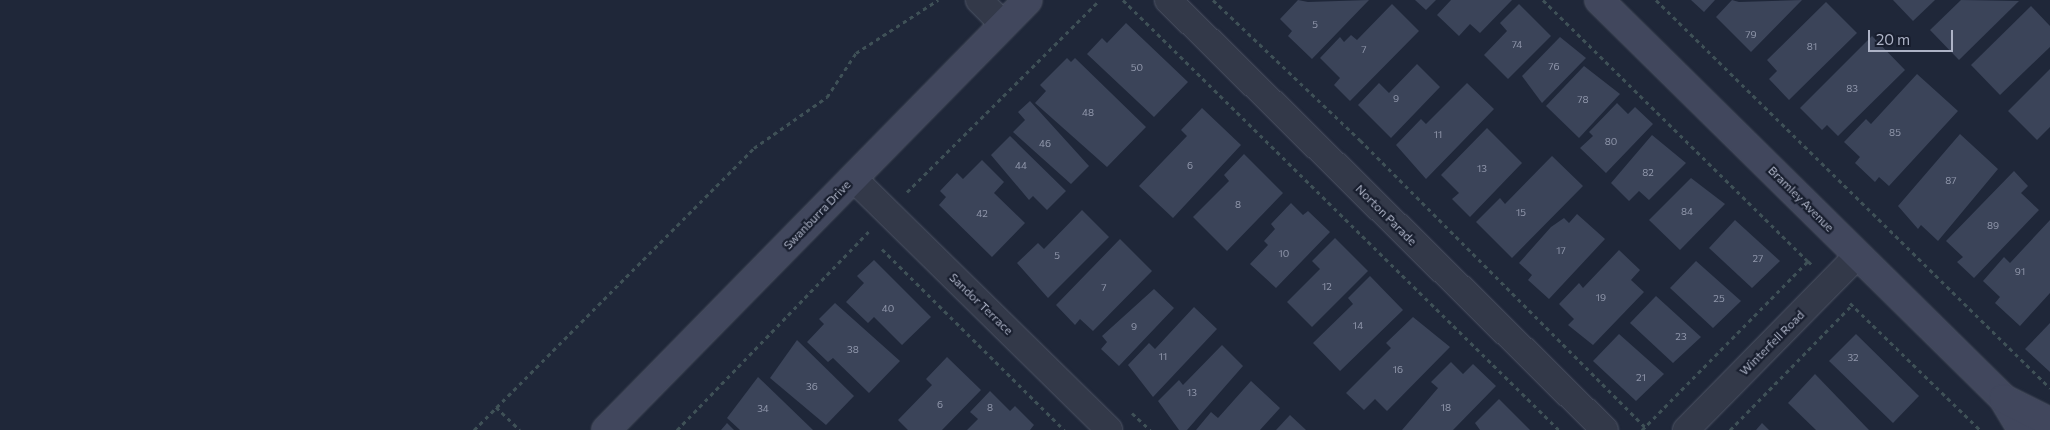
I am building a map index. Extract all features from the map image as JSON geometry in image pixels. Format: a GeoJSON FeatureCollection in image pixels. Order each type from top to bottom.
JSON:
{"type":"FeatureCollection","features":[{"type":"Feature","properties":{"kind":"street"},"geometry":{"type":"LineString","coordinates":[[979,0],[1004,25]]}},
{"type":"Feature","properties":{"kind":"street","name":"Swanburra Drive"},"geometry":{"type":"LineString","coordinates":[[606,430],[1028,0]]}},
{"type":"Feature","properties":{"kind":"street","name":"Norton Parade"},"geometry":{"type":"LineString","coordinates":[[1168,0],[1605,430]]}},
{"type":"Feature","properties":{"kind":"street","name":"Bramley Avenue"},"geometry":{"type":"LineString","coordinates":[[1599,0],[2003,398],[2022,430]]}},
{"type":"Feature","properties":{"kind":"street","name":"Sandor Terrace"},"geometry":{"type":"LineString","coordinates":[[853,178],[1109,430]]}},
{"type":"Feature","properties":{"kind":"street","name":"Winterfell Road"},"geometry":{"type":"LineString","coordinates":[[1686,430],[1858,255]]}},
{"type":"Feature","properties":{"kind":"street","name":"Bramley Avenue"},"geometry":{"type":"LineString","coordinates":[[2003,398],[2050,422]]}},
{"type":"Feature","properties":{"kind":"path"},"geometry":{"type":"LineString","coordinates":[[474,430],[754,148],[821,103],[856,53],[938,0]]}},
{"type":"Feature","properties":{"kind":"path"},"geometry":{"type":"LineString","coordinates":[[1124,0],[1559,430]]}},
{"type":"Feature","properties":{"kind":"path"},"geometry":{"type":"LineString","coordinates":[[1213,0],[1360,140],[1645,427]]}},
{"type":"Feature","properties":{"kind":"path"},"geometry":{"type":"LineString","coordinates":[[1543,0],[1808,261]]}},
{"type":"Feature","properties":{"kind":"path"},"geometry":{"type":"LineString","coordinates":[[1656,0],[2050,388]]}},
{"type":"Feature","properties":{"kind":"path"},"geometry":{"type":"LineString","coordinates":[[867,234],[1064,430]]}},
{"type":"Feature","properties":{"kind":"path"},"geometry":{"type":"LineString","coordinates":[[1843,295],[1980,430]]}},
{"type":"Feature","properties":{"kind":"path"},"geometry":{"type":"LineString","coordinates":[[1730,430],[1852,305]]}},
{"type":"Feature","properties":{"kind":"path"},"geometry":{"type":"LineString","coordinates":[[496,407],[520,430]]}},
{"type":"Feature","properties":{"kind":"building"},"geometry":{"type":"Polygon","coordinates":[[[1298,0],[1308,2],[1369,0],[1312,59],[1288,36],[1292,31],[1280,19],[1298,0]]]}},
{"type":"Feature","properties":{"kind":"building"},"geometry":{"type":"Polygon","coordinates":[[[1415,0],[1436,0],[1426,10],[1415,0]]]}},
{"type":"Feature","properties":{"kind":"building"},"geometry":{"type":"Polygon","coordinates":[[[1451,0],[1512,0],[1480,33],[1470,24],[1459,36],[1437,15],[1451,0]]]}},
{"type":"Feature","properties":{"kind":"building"},"geometry":{"type":"Polygon","coordinates":[[[1691,0],[1715,0],[1704,12],[1691,0]]]}},
{"type":"Feature","properties":{"kind":"building"},"geometry":{"type":"Polygon","coordinates":[[[1732,0],[1739,2],[1802,0],[1751,52],[1716,17],[1732,0]]]}},
{"type":"Feature","properties":{"kind":"building"},"geometry":{"type":"Polygon","coordinates":[[[1893,0],[1935,0],[1913,21],[1893,0]]]}},
{"type":"Feature","properties":{"kind":"building"},"geometry":{"type":"Polygon","coordinates":[[[1961,0],[2019,1],[1959,60],[1930,30],[1961,0]]]}},
{"type":"Feature","properties":{"kind":"building"},"geometry":{"type":"Polygon","coordinates":[[[1826,2],[1857,33],[1789,100],[1769,79],[1777,71],[1767,60],[1826,2]]]}},
{"type":"Feature","properties":{"kind":"building"},"geometry":{"type":"Polygon","coordinates":[[[1392,4],[1419,31],[1350,101],[1334,85],[1340,78],[1320,58],[1340,37],[1344,42],[1351,35],[1357,40],[1392,4]]]}},
{"type":"Feature","properties":{"kind":"building"},"geometry":{"type":"Polygon","coordinates":[[[1519,4],[1551,36],[1508,79],[1484,55],[1507,31],[1500,23],[1519,4]]]}},
{"type":"Feature","properties":{"kind":"building"},"geometry":{"type":"Polygon","coordinates":[[[2031,6],[2050,26],[2050,47],[2000,95],[1971,65],[2031,6]]]}},
{"type":"Feature","properties":{"kind":"building"},"geometry":{"type":"Polygon","coordinates":[[[1126,23],[1188,82],[1154,117],[1087,54],[1102,38],[1107,43],[1126,23]]]}},
{"type":"Feature","properties":{"kind":"building"},"geometry":{"type":"Polygon","coordinates":[[[1872,36],[1905,70],[1838,136],[1827,125],[1822,130],[1800,108],[1872,36]]]}},
{"type":"Feature","properties":{"kind":"building"},"geometry":{"type":"Polygon","coordinates":[[[1560,37],[1586,58],[1542,103],[1522,76],[1560,37]]]}},
{"type":"Feature","properties":{"kind":"building"},"geometry":{"type":"Polygon","coordinates":[[[1067,58],[1071,62],[1075,58],[1146,127],[1107,167],[1035,103],[1046,91],[1040,85],[1067,58]]]}},
{"type":"Feature","properties":{"kind":"building"},"geometry":{"type":"Polygon","coordinates":[[[1417,64],[1440,87],[1391,138],[1358,105],[1379,83],[1389,93],[1417,64]]]}},
{"type":"Feature","properties":{"kind":"building"},"geometry":{"type":"Polygon","coordinates":[[[1584,66],[1620,94],[1579,138],[1546,106],[1584,66]]]}},
{"type":"Feature","properties":{"kind":"building"},"geometry":{"type":"Polygon","coordinates":[[[2050,69],[2050,127],[2037,140],[2008,111],[2050,69]]]}},
{"type":"Feature","properties":{"kind":"building"},"geometry":{"type":"Polygon","coordinates":[[[1917,74],[1958,111],[1889,186],[1879,177],[1875,182],[1855,163],[1860,157],[1844,142],[1866,119],[1871,124],[1917,74]]]}},
{"type":"Feature","properties":{"kind":"building"},"geometry":{"type":"Polygon","coordinates":[[[1467,83],[1494,109],[1426,179],[1396,145],[1421,119],[1426,124],[1467,83]]]}},
{"type":"Feature","properties":{"kind":"building"},"geometry":{"type":"Polygon","coordinates":[[[1030,101],[1089,166],[1071,184],[1013,132],[1025,120],[1018,112],[1030,101]]]}},
{"type":"Feature","properties":{"kind":"building"},"geometry":{"type":"Polygon","coordinates":[[[1617,103],[1628,114],[1635,107],[1653,124],[1606,173],[1580,148],[1593,136],[1589,132],[1617,103]]]}},
{"type":"Feature","properties":{"kind":"building"},"geometry":{"type":"Polygon","coordinates":[[[1202,108],[1241,145],[1173,218],[1139,186],[1187,136],[1181,130],[1202,108]]]}},
{"type":"Feature","properties":{"kind":"building"},"geometry":{"type":"Polygon","coordinates":[[[1487,128],[1522,163],[1470,217],[1452,199],[1459,193],[1441,175],[1487,128]]]}},
{"type":"Feature","properties":{"kind":"building"},"geometry":{"type":"Polygon","coordinates":[[[1960,134],[1998,169],[1938,241],[1921,225],[1918,229],[1898,206],[1960,134]]]}},
{"type":"Feature","properties":{"kind":"building"},"geometry":{"type":"Polygon","coordinates":[[[1652,135],[1686,163],[1649,200],[1639,191],[1629,201],[1611,183],[1652,135]]]}},
{"type":"Feature","properties":{"kind":"building"},"geometry":{"type":"Polygon","coordinates":[[[1010,136],[1066,191],[1047,210],[1033,196],[1029,200],[991,155],[1010,136]]]}},
{"type":"Feature","properties":{"kind":"building"},"geometry":{"type":"Polygon","coordinates":[[[1244,154],[1283,193],[1227,251],[1193,217],[1229,181],[1224,175],[1244,154]]]}},
{"type":"Feature","properties":{"kind":"building"},"geometry":{"type":"Polygon","coordinates":[[[1552,156],[1583,186],[1512,258],[1476,222],[1500,198],[1505,204],[1552,156]]]}},
{"type":"Feature","properties":{"kind":"building"},"geometry":{"type":"Polygon","coordinates":[[[982,160],[1004,182],[994,193],[1025,223],[992,257],[939,205],[946,197],[940,191],[957,173],[963,179],[982,160]]]}},
{"type":"Feature","properties":{"kind":"building"},"geometry":{"type":"Polygon","coordinates":[[[2014,171],[2028,186],[2021,193],[2039,210],[1974,278],[1957,262],[1963,257],[1946,241],[2014,171]]]}},
{"type":"Feature","properties":{"kind":"building"},"geometry":{"type":"Polygon","coordinates":[[[1691,178],[1725,204],[1680,250],[1649,220],[1691,178]]]}},
{"type":"Feature","properties":{"kind":"building"},"geometry":{"type":"Polygon","coordinates":[[[1291,203],[1303,215],[1308,211],[1330,232],[1276,288],[1250,264],[1268,245],[1264,241],[1275,229],[1271,224],[1291,203]]]}},
{"type":"Feature","properties":{"kind":"building"},"geometry":{"type":"Polygon","coordinates":[[[1082,210],[1109,237],[1048,298],[1017,263],[1038,243],[1044,249],[1082,210]]]}},
{"type":"Feature","properties":{"kind":"building"},"geometry":{"type":"Polygon","coordinates":[[[1577,214],[1605,239],[1549,299],[1528,280],[1532,275],[1519,263],[1551,227],[1564,218],[1569,223],[1577,214]]]}},
{"type":"Feature","properties":{"kind":"building"},"geometry":{"type":"Polygon","coordinates":[[[1735,220],[1780,261],[1752,288],[1709,248],[1735,220]]]}},
{"type":"Feature","properties":{"kind":"building"},"geometry":{"type":"Polygon","coordinates":[[[2050,220],[2050,293],[2020,326],[1995,303],[2000,297],[1983,281],[2004,257],[2010,263],[2050,220]]]}},
{"type":"Feature","properties":{"kind":"building"},"geometry":{"type":"Polygon","coordinates":[[[1335,238],[1368,271],[1312,327],[1287,302],[1320,269],[1312,261],[1335,238]]]}},
{"type":"Feature","properties":{"kind":"building"},"geometry":{"type":"Polygon","coordinates":[[[1120,239],[1152,271],[1093,331],[1080,319],[1075,325],[1056,305],[1120,239]]]}},
{"type":"Feature","properties":{"kind":"building"},"geometry":{"type":"Polygon","coordinates":[[[1619,250],[1640,270],[1631,280],[1644,292],[1593,345],[1568,325],[1574,319],[1559,304],[1579,283],[1583,288],[1619,250]]]}},
{"type":"Feature","properties":{"kind":"building"},"geometry":{"type":"Polygon","coordinates":[[[874,260],[931,317],[902,345],[874,317],[868,323],[846,302],[864,283],[857,276],[874,260]]]}},
{"type":"Feature","properties":{"kind":"building"},"geometry":{"type":"Polygon","coordinates":[[[1696,261],[1741,301],[1713,328],[1670,288],[1696,261]]]}},
{"type":"Feature","properties":{"kind":"building"},"geometry":{"type":"Polygon","coordinates":[[[1370,276],[1403,310],[1340,371],[1313,343],[1353,304],[1348,298],[1370,276]]]}},
{"type":"Feature","properties":{"kind":"building"},"geometry":{"type":"Polygon","coordinates":[[[1154,289],[1174,308],[1119,366],[1101,349],[1107,342],[1102,336],[1154,289]]]}},
{"type":"Feature","properties":{"kind":"building"},"geometry":{"type":"Polygon","coordinates":[[[1656,296],[1701,337],[1673,363],[1630,323],[1656,296]]]}},
{"type":"Feature","properties":{"kind":"building"},"geometry":{"type":"Polygon","coordinates":[[[835,303],[900,361],[869,393],[833,358],[828,362],[807,342],[824,324],[819,319],[835,303]]]}},
{"type":"Feature","properties":{"kind":"building"},"geometry":{"type":"Polygon","coordinates":[[[1194,307],[1217,329],[1153,397],[1128,365],[1149,343],[1155,349],[1194,307]]]}},
{"type":"Feature","properties":{"kind":"building"},"geometry":{"type":"Polygon","coordinates":[[[1413,317],[1450,347],[1387,411],[1375,399],[1364,410],[1346,393],[1391,348],[1386,343],[1413,317]]]}},
{"type":"Feature","properties":{"kind":"building"},"geometry":{"type":"Polygon","coordinates":[[[2050,323],[2050,372],[2025,349],[2050,323]]]}},
{"type":"Feature","properties":{"kind":"building"},"geometry":{"type":"Polygon","coordinates":[[[1619,334],[1664,374],[1636,401],[1593,361],[1619,334]]]}},
{"type":"Feature","properties":{"kind":"building"},"geometry":{"type":"Polygon","coordinates":[[[1856,334],[1919,396],[1893,423],[1829,361],[1856,334]]]}},
{"type":"Feature","properties":{"kind":"building"},"geometry":{"type":"Polygon","coordinates":[[[797,340],[854,396],[826,425],[770,378],[797,340]]]}},
{"type":"Feature","properties":{"kind":"building"},"geometry":{"type":"Polygon","coordinates":[[[1222,345],[1243,366],[1187,430],[1179,430],[1158,401],[1179,380],[1183,385],[1222,345]]]}},
{"type":"Feature","properties":{"kind":"building"},"geometry":{"type":"Polygon","coordinates":[[[947,357],[981,390],[942,430],[908,430],[898,420],[932,385],[926,379],[947,357]]]}},
{"type":"Feature","properties":{"kind":"building"},"geometry":{"type":"Polygon","coordinates":[[[1451,362],[1463,374],[1473,364],[1496,386],[1453,430],[1402,430],[1438,388],[1431,382],[1451,362]]]}},
{"type":"Feature","properties":{"kind":"building"},"geometry":{"type":"Polygon","coordinates":[[[1815,374],[1869,430],[1816,430],[1788,403],[1815,374]]]}},
{"type":"Feature","properties":{"kind":"building"},"geometry":{"type":"Polygon","coordinates":[[[758,377],[813,430],[740,430],[727,418],[758,377]]]}},
{"type":"Feature","properties":{"kind":"building"},"geometry":{"type":"Polygon","coordinates":[[[1251,381],[1280,408],[1260,430],[1196,430],[1211,412],[1218,418],[1251,381]]]}},
{"type":"Feature","properties":{"kind":"building"},"geometry":{"type":"Polygon","coordinates":[[[990,391],[1010,411],[1015,406],[1034,425],[1030,430],[967,430],[978,419],[970,412],[990,391]]]}},
{"type":"Feature","properties":{"kind":"building"},"geometry":{"type":"Polygon","coordinates":[[[1499,399],[1530,430],[1480,430],[1475,423],[1499,399]]]}},
{"type":"Feature","properties":{"kind":"building"},"geometry":{"type":"Polygon","coordinates":[[[1290,415],[1306,430],[1276,430],[1290,415]]]}},
{"type":"Feature","properties":{"kind":"building"},"geometry":{"type":"Polygon","coordinates":[[[727,423],[734,430],[721,430],[727,423]]]}},
{"type":"Feature","properties":{"kind":"building"},"geometry":{"type":"Polygon","coordinates":[[[1762,423],[1769,430],[1756,430],[1762,423]]]}}]}
